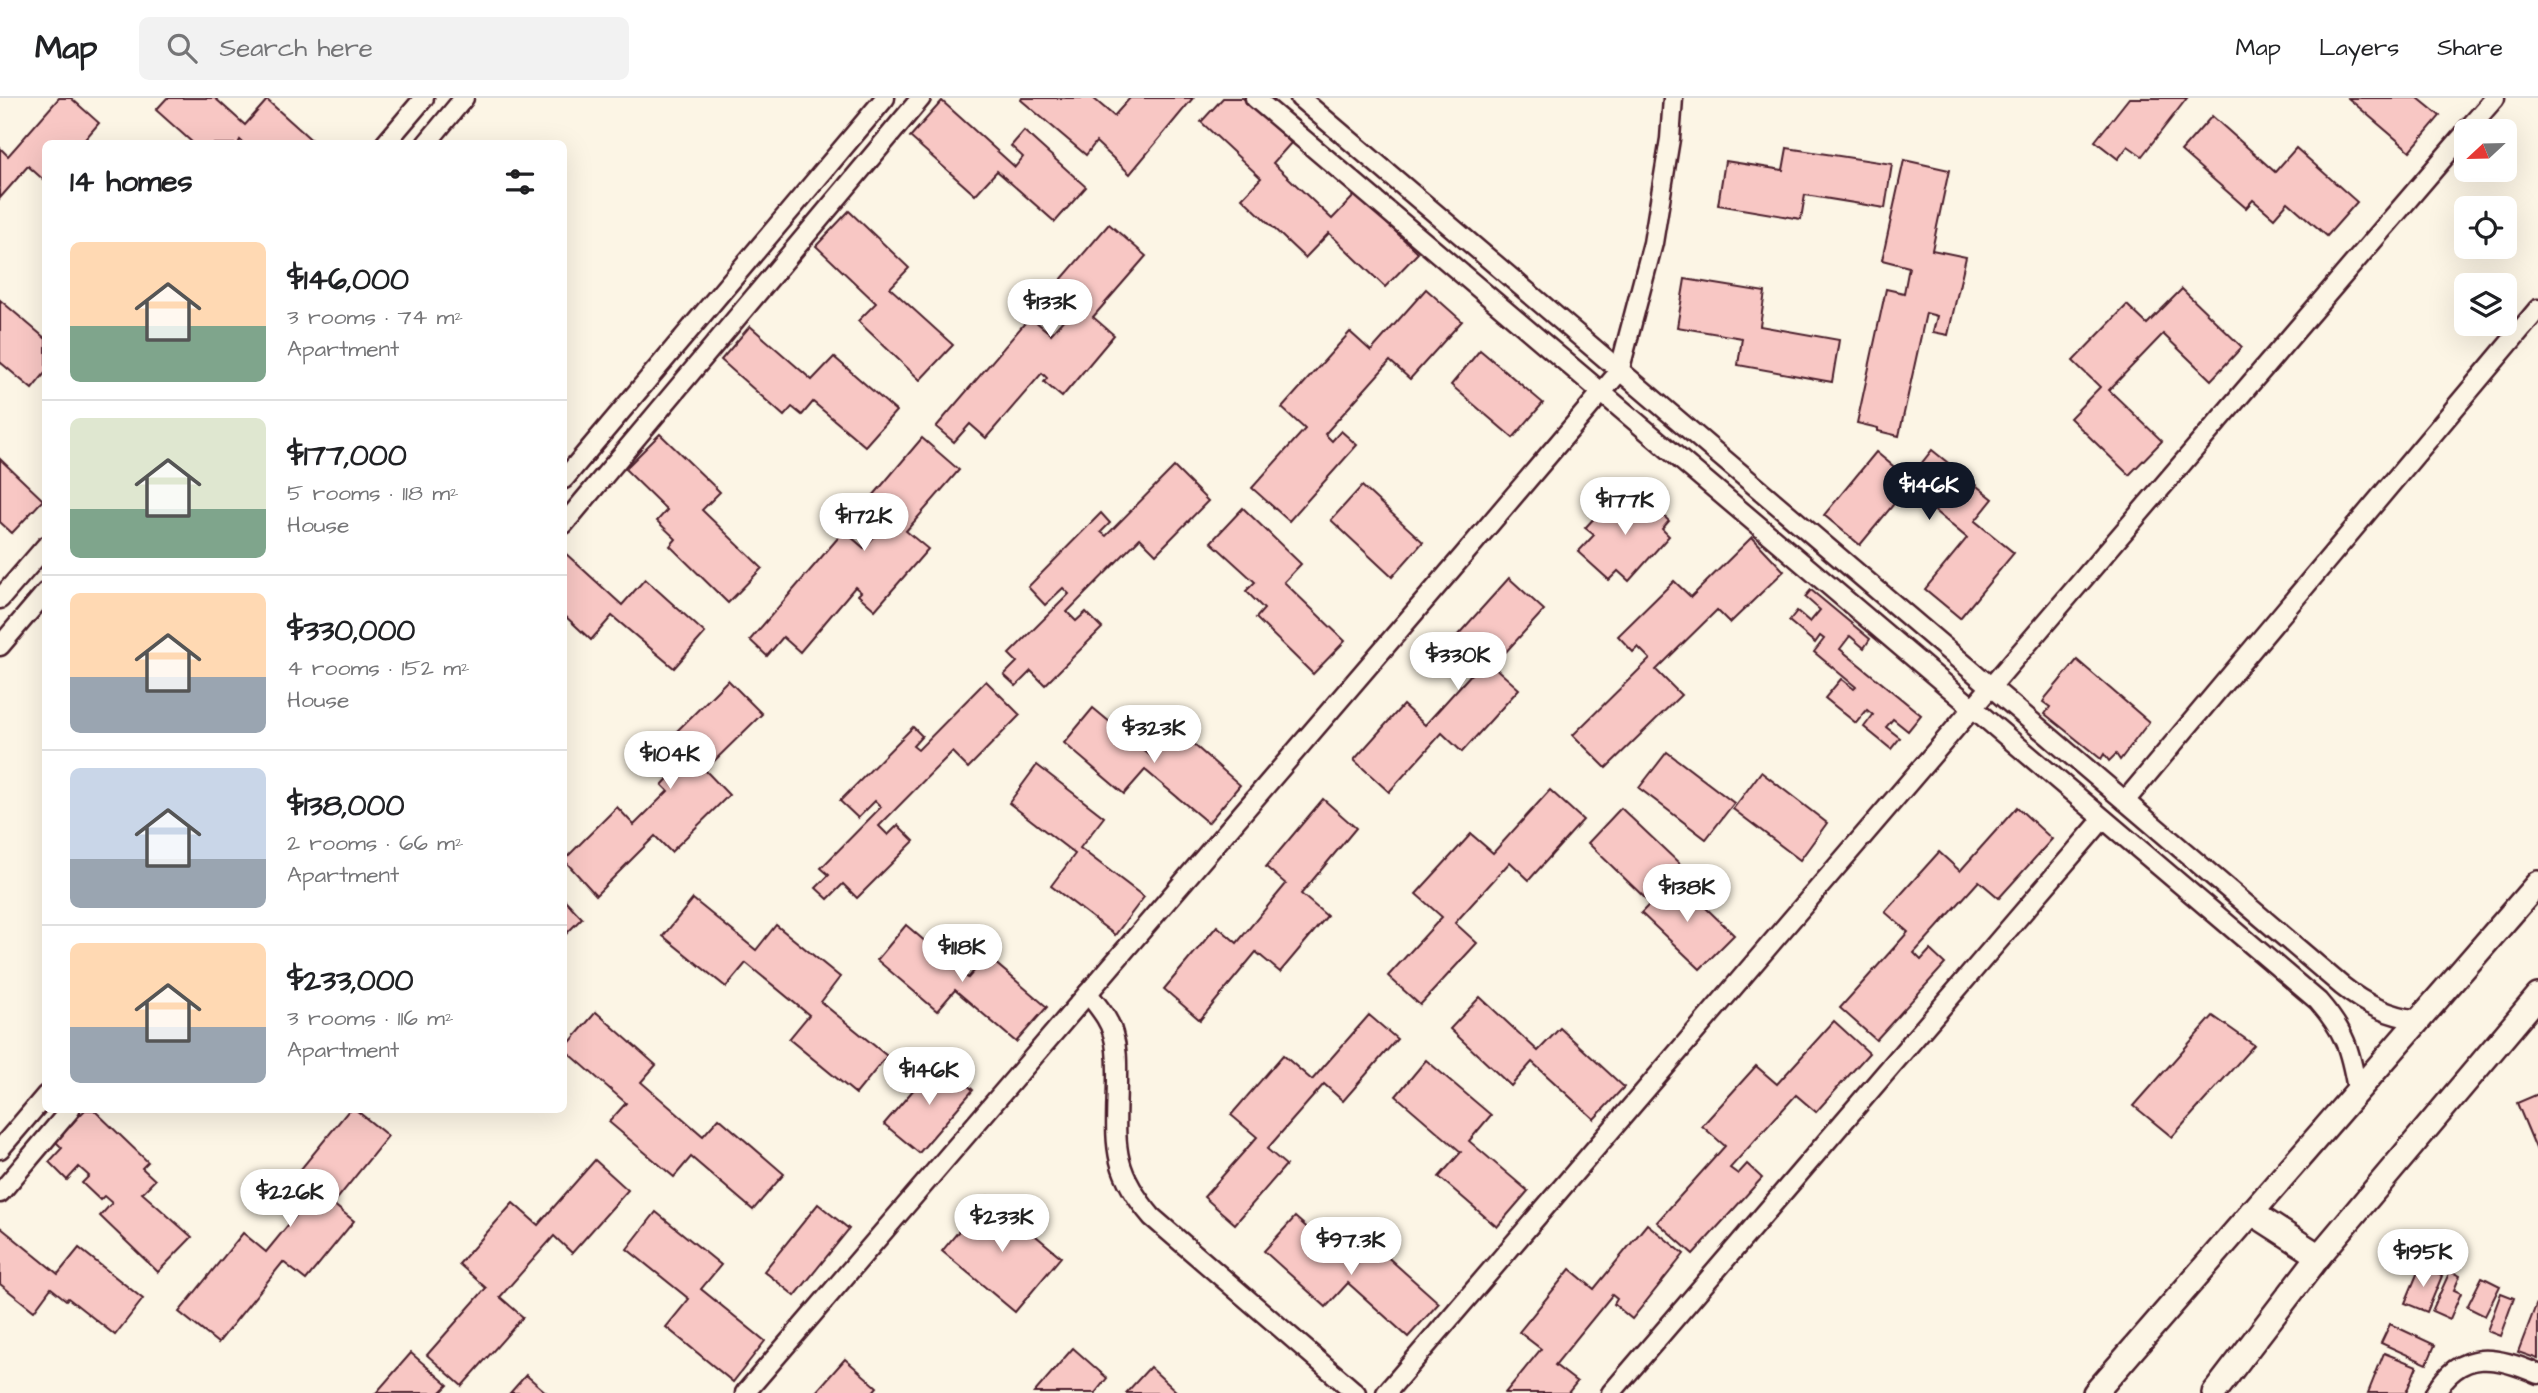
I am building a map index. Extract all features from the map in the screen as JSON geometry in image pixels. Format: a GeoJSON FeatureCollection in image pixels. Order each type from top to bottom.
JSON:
{"type":"FeatureCollection","features":[{"type":"Feature","properties":{"kind":"street"},"geometry":{"type":"LineString","coordinates":[[388,140],[424,98]]}},
{"type":"Feature","properties":{"kind":"street"},"geometry":{"type":"LineString","coordinates":[[429,140],[464,98]]}},
{"type":"Feature","properties":{"kind":"street"},"geometry":{"type":"LineString","coordinates":[[567,475],[885,98]]}},
{"type":"Feature","properties":{"kind":"street"},"geometry":{"type":"LineString","coordinates":[[567,520],[922,98]]}},
{"type":"Feature","properties":{"kind":"street"},"geometry":{"type":"LineString","coordinates":[[1255,98],[2318,1001],[2342,1034],[2351,1053],[2357,1089]]}},
{"type":"Feature","properties":{"kind":"street"},"geometry":{"type":"LineString","coordinates":[[1300,98],[2359,1000],[2398,1017],[2419,1020]]}},
{"type":"Feature","properties":{"kind":"street"},"geometry":{"type":"LineString","coordinates":[[745,1393],[1619,372],[1653,243],[1670,139],[1673,98]]}},
{"type":"Feature","properties":{"kind":"street"},"geometry":{"type":"LineString","coordinates":[[2477,119],[2495,98]]}},
{"type":"Feature","properties":{"kind":"street"},"geometry":{"type":"LineString","coordinates":[[1386,1393],[2454,146]]}},
{"type":"Feature","properties":{"kind":"street"},"geometry":{"type":"LineString","coordinates":[[2125,801],[2538,309]]}},
{"type":"Feature","properties":{"kind":"street"},"geometry":{"type":"LineString","coordinates":[[0,599],[42,551]]}},
{"type":"Feature","properties":{"kind":"street"},"geometry":{"type":"LineString","coordinates":[[0,646],[42,597]]}},
{"type":"Feature","properties":{"kind":"street"},"geometry":{"type":"LineString","coordinates":[[1611,1393],[2103,819]]}},
{"type":"Feature","properties":{"kind":"street"},"geometry":{"type":"LineString","coordinates":[[2095,1393],[2538,883]]}},
{"type":"Feature","properties":{"kind":"street"},"geometry":{"type":"LineString","coordinates":[[1088,993],[1107,1018],[1113,1032],[1117,1062],[1116,1151],[1123,1175],[1135,1198],[1152,1217],[1356,1393]]}},
{"type":"Feature","properties":{"kind":"street"},"geometry":{"type":"LineString","coordinates":[[2215,1393],[2319,1256],[2538,996]]}},
{"type":"Feature","properties":{"kind":"street"},"geometry":{"type":"LineString","coordinates":[[0,1149],[42,1100]]}},
{"type":"Feature","properties":{"kind":"street"},"geometry":{"type":"LineString","coordinates":[[0,1193],[67,1113]]}},
{"type":"Feature","properties":{"kind":"street"},"geometry":{"type":"LineString","coordinates":[[2251,1212],[2319,1256]]}},
{"type":"Feature","properties":{"kind":"street"},"geometry":{"type":"LineString","coordinates":[[2435,1393],[2443,1380],[2458,1367],[2476,1360],[2503,1360],[2538,1374]]}},
{"type":"Feature","properties":{"kind":"building"},"geometry":{"type":"Polygon","coordinates":[[[59,98],[71,98],[99,123],[84,140],[42,140],[42,178],[28,166],[0,198],[0,148],[8,156],[59,98]]]}},
{"type":"Feature","properties":{"kind":"building"},"geometry":{"type":"Polygon","coordinates":[[[167,98],[215,98],[245,125],[267,100],[312,140],[190,140],[156,110],[167,98]]]}},
{"type":"Feature","properties":{"kind":"building"},"geometry":{"type":"Polygon","coordinates":[[[1093,98],[1114,116],[1130,98],[1193,98],[1130,174],[1096,142],[1086,155],[1021,100],[1093,98]]]}},
{"type":"Feature","properties":{"kind":"building"},"geometry":{"type":"Polygon","coordinates":[[[1223,98],[1243,98],[1291,143],[1273,163],[1332,219],[1356,194],[1418,253],[1385,287],[1329,233],[1305,258],[1242,198],[1261,178],[1201,122],[1223,98]]]}},
{"type":"Feature","properties":{"kind":"building"},"geometry":{"type":"Polygon","coordinates":[[[2129,98],[2187,98],[2142,156],[2128,146],[2118,159],[2095,141],[2129,98]]]}},
{"type":"Feature","properties":{"kind":"building"},"geometry":{"type":"Polygon","coordinates":[[[2348,98],[2418,98],[2440,116],[2410,151],[2348,98]]]}},
{"type":"Feature","properties":{"kind":"building"},"geometry":{"type":"Polygon","coordinates":[[[942,101],[1015,167],[1023,157],[1011,146],[1024,131],[1086,187],[1055,222],[997,171],[975,195],[910,137],[942,101]]]}},
{"type":"Feature","properties":{"kind":"building"},"geometry":{"type":"Polygon","coordinates":[[[2212,116],[2275,172],[2296,148],[2357,202],[2327,236],[2288,202],[2274,218],[2253,200],[2246,208],[2181,151],[2212,116]]]}},
{"type":"Feature","properties":{"kind":"building"},"geometry":{"type":"Polygon","coordinates":[[[1787,148],[1892,164],[1885,208],[1805,195],[1801,219],[1718,205],[1725,161],[1783,170],[1787,148]]]}},
{"type":"Feature","properties":{"kind":"building"},"geometry":{"type":"Polygon","coordinates":[[[1904,160],[1949,170],[1932,250],[1966,257],[1948,335],[1933,332],[1937,316],[1926,313],[1899,436],[1857,423],[1886,289],[1904,293],[1909,267],[1882,260],[1904,160]]]}},
{"type":"Feature","properties":{"kind":"building"},"geometry":{"type":"Polygon","coordinates":[[[849,211],[909,268],[890,288],[953,345],[920,380],[858,321],[876,303],[816,246],[849,211]]]}},
{"type":"Feature","properties":{"kind":"building"},"geometry":{"type":"Polygon","coordinates":[[[1109,224],[1146,256],[1093,317],[1114,335],[1062,397],[1044,382],[1047,378],[1042,373],[986,438],[970,424],[954,442],[936,427],[1030,317],[1051,334],[1080,301],[1076,298],[1060,317],[1042,302],[1109,224]]]}},
{"type":"Feature","properties":{"kind":"building"},"geometry":{"type":"Polygon","coordinates":[[[1685,279],[1765,292],[1760,326],[1839,340],[1832,382],[1738,365],[1742,338],[1677,327],[1685,279]]]}},
{"type":"Feature","properties":{"kind":"building"},"geometry":{"type":"Polygon","coordinates":[[[1426,289],[1462,321],[1410,379],[1390,361],[1325,434],[1332,441],[1341,431],[1357,445],[1289,521],[1252,488],[1305,429],[1282,408],[1350,332],[1371,351],[1426,289]]]}},
{"type":"Feature","properties":{"kind":"building"},"geometry":{"type":"Polygon","coordinates":[[[2182,289],[2242,347],[2211,380],[2163,334],[2109,390],[2162,441],[2129,475],[2070,418],[2100,387],[2073,361],[2127,305],[2147,324],[2182,289]]]}},
{"type":"Feature","properties":{"kind":"building"},"geometry":{"type":"Polygon","coordinates":[[[0,300],[42,336],[42,377],[32,389],[0,362],[0,300]]]}},
{"type":"Feature","properties":{"kind":"building"},"geometry":{"type":"Polygon","coordinates":[[[750,326],[812,380],[834,357],[896,411],[865,446],[813,402],[802,415],[792,407],[784,416],[721,360],[750,326]]]}},
{"type":"Feature","properties":{"kind":"building"},"geometry":{"type":"Polygon","coordinates":[[[1480,350],[1543,403],[1513,438],[1451,385],[1480,350]]]}},
{"type":"Feature","properties":{"kind":"building"},"geometry":{"type":"Polygon","coordinates":[[[660,434],[720,492],[702,510],[762,568],[728,603],[670,546],[676,539],[657,521],[667,510],[625,469],[660,434]]]}},
{"type":"Feature","properties":{"kind":"building"},"geometry":{"type":"Polygon","coordinates":[[[922,438],[959,470],[906,531],[928,549],[875,610],[858,595],[861,592],[855,587],[800,652],[783,637],[767,656],[750,640],[844,531],[864,548],[893,515],[890,512],[873,531],[856,516],[922,438]]]}},
{"type":"Feature","properties":{"kind":"building"},"geometry":{"type":"Polygon","coordinates":[[[1932,450],[1993,499],[1975,521],[2014,553],[1960,618],[1925,589],[1967,538],[1907,488],[1860,545],[1824,515],[1876,452],[1909,479],[1932,450]]]}},
{"type":"Feature","properties":{"kind":"building"},"geometry":{"type":"Polygon","coordinates":[[[0,459],[42,501],[12,533],[0,522],[0,459]]]}},
{"type":"Feature","properties":{"kind":"building"},"geometry":{"type":"Polygon","coordinates":[[[1174,467],[1208,501],[1156,554],[1140,538],[1067,612],[1076,621],[1086,612],[1102,628],[1045,685],[1031,671],[1016,686],[1004,675],[1017,662],[1009,654],[1069,594],[1063,588],[1045,605],[1028,587],[1101,513],[1110,523],[1101,532],[1106,536],[1174,467]]]}},
{"type":"Feature","properties":{"kind":"building"},"geometry":{"type":"Polygon","coordinates":[[[1362,486],[1423,542],[1392,577],[1331,520],[1362,486]]]}},
{"type":"Feature","properties":{"kind":"building"},"geometry":{"type":"Polygon","coordinates":[[[1635,489],[1669,521],[1662,529],[1669,536],[1629,581],[1618,571],[1609,580],[1578,552],[1594,535],[1585,528],[1610,501],[1618,508],[1635,489]]]}},
{"type":"Feature","properties":{"kind":"building"},"geometry":{"type":"Polygon","coordinates":[[[1243,508],[1301,564],[1284,582],[1345,641],[1313,674],[1256,618],[1264,609],[1246,591],[1255,582],[1211,542],[1243,508]]]}},
{"type":"Feature","properties":{"kind":"building"},"geometry":{"type":"Polygon","coordinates":[[[1752,537],[1784,571],[1730,623],[1717,610],[1656,670],[1681,695],[1606,768],[1573,735],[1650,659],[1638,647],[1633,652],[1618,636],[1674,581],[1691,597],[1752,537]]]}},
{"type":"Feature","properties":{"kind":"building"},"geometry":{"type":"Polygon","coordinates":[[[567,555],[622,605],[645,579],[705,633],[674,668],[612,616],[591,640],[567,618],[567,555]]]}},
{"type":"Feature","properties":{"kind":"building"},"geometry":{"type":"Polygon","coordinates":[[[1509,578],[1544,610],[1493,666],[1519,689],[1462,752],[1442,733],[1389,792],[1354,760],[1403,705],[1425,725],[1483,661],[1456,637],[1509,578]]]}},
{"type":"Feature","properties":{"kind":"building"},"geometry":{"type":"Polygon","coordinates":[[[1811,590],[1870,639],[1864,648],[1850,636],[1840,649],[1921,715],[1908,731],[1893,719],[1886,727],[1900,738],[1891,749],[1864,727],[1873,715],[1867,710],[1856,723],[1825,698],[1841,679],[1854,689],[1856,687],[1814,652],[1824,639],[1820,636],[1815,643],[1789,621],[1797,611],[1810,622],[1820,610],[1805,597],[1811,590]]]}},
{"type":"Feature","properties":{"kind":"building"},"geometry":{"type":"Polygon","coordinates":[[[2077,660],[2149,722],[2120,760],[2116,754],[2109,761],[2104,754],[2101,759],[2045,714],[2050,707],[2043,702],[2077,660]]]}},
{"type":"Feature","properties":{"kind":"building"},"geometry":{"type":"Polygon","coordinates":[[[728,680],[762,714],[705,770],[729,795],[671,852],[655,836],[596,895],[567,863],[567,857],[617,807],[634,825],[668,791],[662,785],[674,772],[655,753],[728,680]]]}},
{"type":"Feature","properties":{"kind":"building"},"geometry":{"type":"Polygon","coordinates":[[[986,681],[1020,715],[968,768],[952,752],[879,826],[888,835],[898,825],[914,841],[857,898],[843,884],[828,899],[816,888],[829,875],[821,868],[881,807],[875,801],[858,818],[840,801],[913,727],[922,736],[913,746],[918,750],[986,681]]]}},
{"type":"Feature","properties":{"kind":"building"},"geometry":{"type":"Polygon","coordinates":[[[1093,708],[1152,757],[1176,729],[1240,785],[1208,823],[1145,770],[1124,794],[1064,743],[1093,708]]]}},
{"type":"Feature","properties":{"kind":"building"},"geometry":{"type":"Polygon","coordinates":[[[1667,752],[1734,803],[1706,839],[1639,788],[1667,752]]]}},
{"type":"Feature","properties":{"kind":"building"},"geometry":{"type":"Polygon","coordinates":[[[1037,765],[1104,817],[1080,848],[1144,897],[1115,935],[1051,886],[1075,854],[1009,803],[1037,765]]]}},
{"type":"Feature","properties":{"kind":"building"},"geometry":{"type":"Polygon","coordinates":[[[1761,772],[1827,823],[1800,860],[1733,809],[1761,772]]]}},
{"type":"Feature","properties":{"kind":"building"},"geometry":{"type":"Polygon","coordinates":[[[1550,790],[1583,820],[1529,880],[1510,862],[1455,923],[1477,943],[1420,1005],[1388,976],[1442,917],[1416,894],[1471,834],[1493,853],[1550,790]]]}},
{"type":"Feature","properties":{"kind":"building"},"geometry":{"type":"Polygon","coordinates":[[[1323,799],[1356,828],[1301,894],[1327,916],[1280,972],[1256,952],[1200,1020],[1164,989],[1217,926],[1237,943],[1286,884],[1266,867],[1323,799]]]}},
{"type":"Feature","properties":{"kind":"building"},"geometry":{"type":"Polygon","coordinates":[[[2017,807],[2052,839],[1999,898],[1979,881],[1914,953],[1921,960],[1930,950],[1945,964],[1876,1040],[1840,1008],[1908,932],[1885,912],[1939,852],[1960,871],[2017,807]]]}},
{"type":"Feature","properties":{"kind":"building"},"geometry":{"type":"Polygon","coordinates":[[[1621,808],[1681,865],[1647,900],[1588,843],[1621,808]]]}},
{"type":"Feature","properties":{"kind":"building"},"geometry":{"type":"Polygon","coordinates":[[[1675,878],[1734,935],[1700,969],[1641,913],[1675,878]]]}},
{"type":"Feature","properties":{"kind":"building"},"geometry":{"type":"Polygon","coordinates":[[[693,899],[756,950],[776,925],[840,977],[821,1002],[887,1056],[856,1094],[789,1039],[809,1015],[746,963],[726,987],[663,936],[693,899]]]}},
{"type":"Feature","properties":{"kind":"building"},"geometry":{"type":"Polygon","coordinates":[[[567,902],[582,918],[567,933],[567,902]]]}},
{"type":"Feature","properties":{"kind":"building"},"geometry":{"type":"Polygon","coordinates":[[[906,925],[968,978],[987,956],[1047,1007],[1016,1042],[955,990],[937,1011],[877,960],[906,925]]]}},
{"type":"Feature","properties":{"kind":"building"},"geometry":{"type":"Polygon","coordinates":[[[1480,997],[1538,1051],[1560,1028],[1624,1087],[1594,1119],[1532,1062],[1511,1086],[1450,1029],[1480,997]]]}},
{"type":"Feature","properties":{"kind":"building"},"geometry":{"type":"Polygon","coordinates":[[[596,1012],[656,1065],[641,1082],[703,1136],[719,1118],[784,1174],[753,1210],[691,1157],[674,1177],[609,1122],[626,1103],[567,1052],[567,1046],[596,1012]]]}},
{"type":"Feature","properties":{"kind":"building"},"geometry":{"type":"Polygon","coordinates":[[[1369,1015],[1397,1039],[1343,1101],[1324,1084],[1267,1149],[1286,1165],[1235,1224],[1204,1197],[1257,1137],[1231,1115],[1283,1055],[1312,1080],[1369,1015]]]}},
{"type":"Feature","properties":{"kind":"building"},"geometry":{"type":"Polygon","coordinates":[[[2213,1016],[2254,1045],[2172,1137],[2134,1106],[2213,1016]]]}},
{"type":"Feature","properties":{"kind":"building"},"geometry":{"type":"Polygon","coordinates":[[[1834,1021],[1869,1053],[1816,1112],[1796,1095],[1730,1168],[1738,1174],[1747,1164],[1762,1178],[1693,1254],[1657,1222],[1725,1146],[1702,1126],[1756,1066],[1777,1084],[1834,1021]]]}},
{"type":"Feature","properties":{"kind":"building"},"geometry":{"type":"Polygon","coordinates":[[[939,1060],[973,1090],[919,1153],[884,1124],[939,1060]]]}},
{"type":"Feature","properties":{"kind":"building"},"geometry":{"type":"Polygon","coordinates":[[[1426,1060],[1491,1115],[1469,1141],[1528,1191],[1497,1227],[1439,1177],[1461,1152],[1396,1096],[1426,1060]]]}},
{"type":"Feature","properties":{"kind":"building"},"geometry":{"type":"Polygon","coordinates":[[[2538,1094],[2538,1153],[2517,1103],[2538,1094]]]}},
{"type":"Feature","properties":{"kind":"building"},"geometry":{"type":"Polygon","coordinates":[[[82,1113],[97,1113],[148,1162],[142,1168],[155,1180],[142,1193],[192,1237],[158,1272],[100,1216],[112,1203],[104,1196],[100,1200],[82,1183],[89,1176],[79,1167],[67,1180],[49,1162],[62,1148],[55,1141],[82,1113]]]}},
{"type":"Feature","properties":{"kind":"building"},"geometry":{"type":"Polygon","coordinates":[[[347,1113],[360,1113],[388,1136],[333,1204],[354,1221],[306,1280],[283,1262],[218,1343],[179,1312],[243,1233],[266,1252],[307,1202],[287,1186],[347,1113]]]}},
{"type":"Feature","properties":{"kind":"building"},"geometry":{"type":"Polygon","coordinates":[[[595,1160],[628,1190],[572,1253],[554,1236],[500,1297],[523,1317],[462,1386],[427,1355],[486,1288],[459,1264],[513,1203],[538,1225],[595,1160]]]}},
{"type":"Feature","properties":{"kind":"building"},"geometry":{"type":"Polygon","coordinates":[[[988,1196],[1061,1257],[1015,1312],[942,1251],[988,1196]]]}},
{"type":"Feature","properties":{"kind":"building"},"geometry":{"type":"Polygon","coordinates":[[[818,1204],[849,1229],[795,1296],[764,1271],[818,1204]]]}},
{"type":"Feature","properties":{"kind":"building"},"geometry":{"type":"Polygon","coordinates":[[[656,1212],[721,1265],[701,1289],[765,1341],[733,1382],[666,1327],[689,1299],[627,1249],[656,1212]]]}},
{"type":"Feature","properties":{"kind":"building"},"geometry":{"type":"Polygon","coordinates":[[[1295,1217],[1353,1268],[1374,1245],[1439,1303],[1408,1337],[1348,1283],[1326,1307],[1264,1251],[1295,1217]]]}},
{"type":"Feature","properties":{"kind":"building"},"geometry":{"type":"Polygon","coordinates":[[[1647,1224],[1684,1254],[1632,1319],[1614,1304],[1617,1299],[1612,1295],[1555,1365],[1577,1382],[1568,1393],[1505,1393],[1541,1349],[1519,1332],[1570,1269],[1594,1289],[1647,1224]]]}},
{"type":"Feature","properties":{"kind":"building"},"geometry":{"type":"Polygon","coordinates":[[[0,1227],[58,1274],[79,1248],[143,1299],[115,1335],[51,1288],[34,1311],[0,1284],[0,1227]]]}},
{"type":"Feature","properties":{"kind":"building"},"geometry":{"type":"Polygon","coordinates":[[[2420,1267],[2442,1276],[2427,1312],[2405,1303],[2420,1267]]]}},
{"type":"Feature","properties":{"kind":"building"},"geometry":{"type":"Polygon","coordinates":[[[2450,1271],[2460,1276],[2454,1290],[2461,1293],[2450,1319],[2432,1311],[2450,1271]]]}},
{"type":"Feature","properties":{"kind":"building"},"geometry":{"type":"Polygon","coordinates":[[[2482,1277],[2500,1286],[2485,1316],[2467,1307],[2482,1277]]]}},
{"type":"Feature","properties":{"kind":"building"},"geometry":{"type":"Polygon","coordinates":[[[2501,1293],[2514,1298],[2500,1336],[2487,1331],[2501,1293]]]}},
{"type":"Feature","properties":{"kind":"building"},"geometry":{"type":"Polygon","coordinates":[[[2538,1300],[2538,1359],[2518,1352],[2538,1300]]]}},
{"type":"Feature","properties":{"kind":"building"},"geometry":{"type":"Polygon","coordinates":[[[2390,1324],[2435,1345],[2427,1364],[2381,1343],[2390,1324]]]}},
{"type":"Feature","properties":{"kind":"building"},"geometry":{"type":"Polygon","coordinates":[[[1073,1348],[1107,1378],[1095,1393],[1034,1393],[1073,1348]]]}},
{"type":"Feature","properties":{"kind":"building"},"geometry":{"type":"Polygon","coordinates":[[[411,1353],[448,1385],[440,1393],[376,1393],[411,1353]]]}},
{"type":"Feature","properties":{"kind":"building"},"geometry":{"type":"Polygon","coordinates":[[[2384,1353],[2417,1366],[2406,1393],[2368,1393],[2384,1353]]]}},
{"type":"Feature","properties":{"kind":"building"},"geometry":{"type":"Polygon","coordinates":[[[845,1359],[877,1387],[872,1393],[815,1393],[845,1359]]]}},
{"type":"Feature","properties":{"kind":"building"},"geometry":{"type":"Polygon","coordinates":[[[1150,1367],[1178,1393],[1126,1393],[1150,1367]]]}},
{"type":"Feature","properties":{"kind":"building"},"geometry":{"type":"Polygon","coordinates":[[[526,1375],[547,1393],[510,1393],[526,1375]]]}}]}
